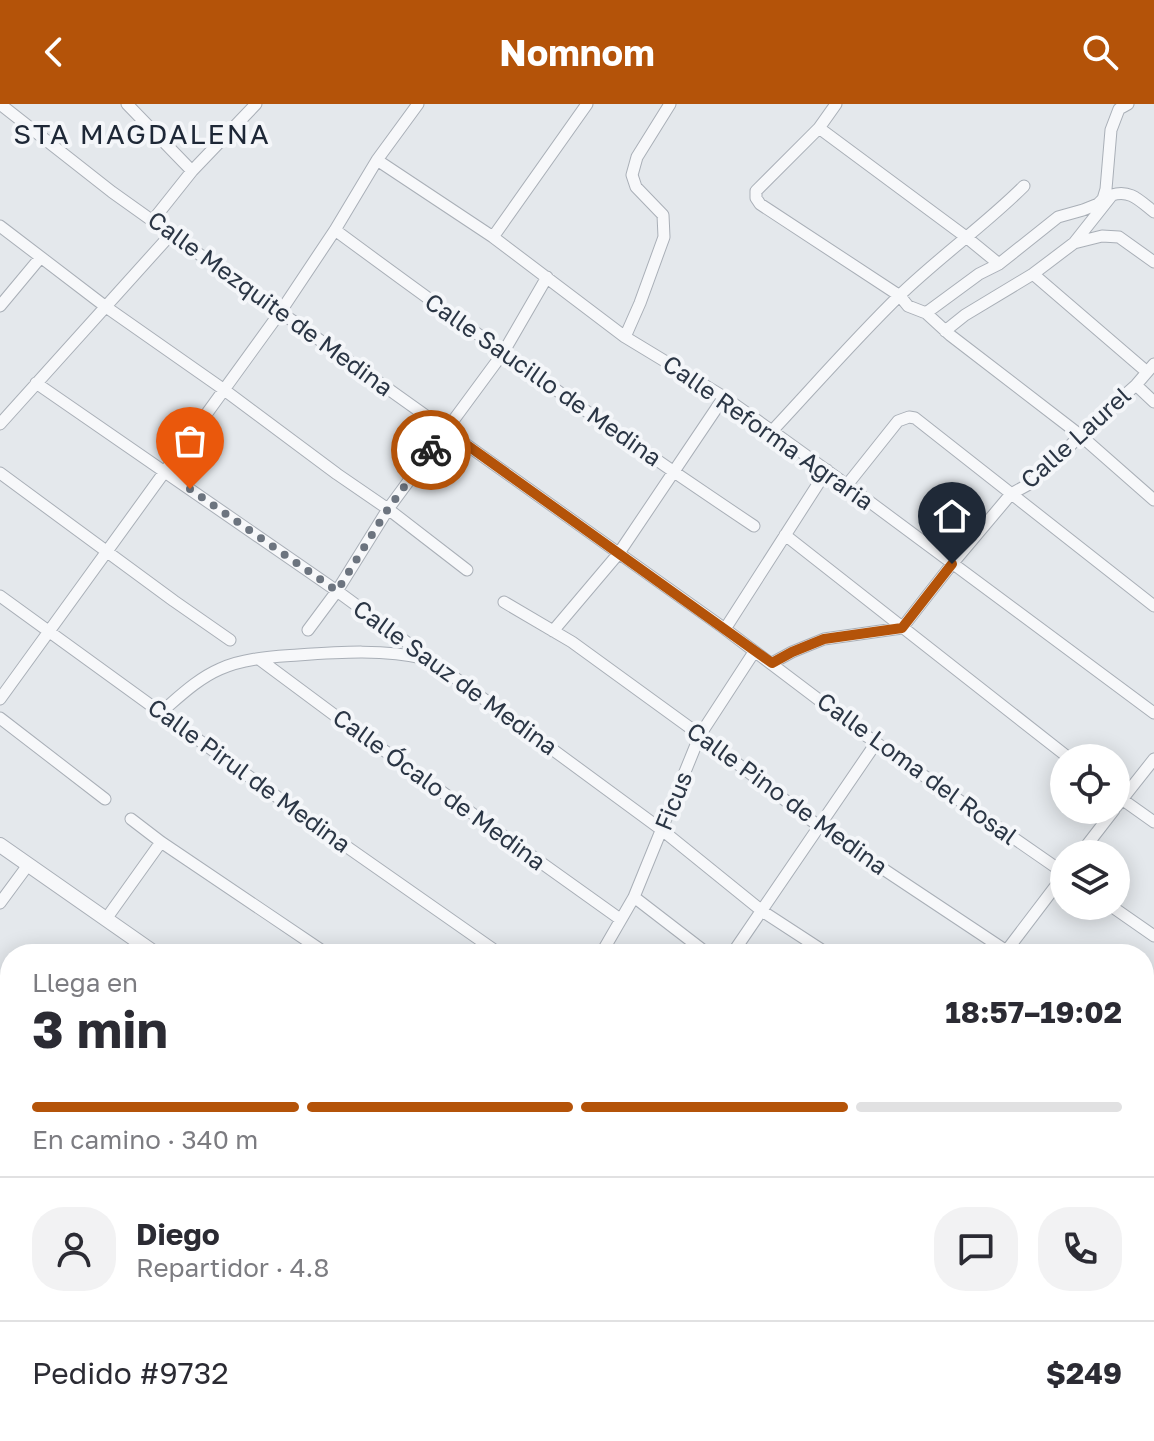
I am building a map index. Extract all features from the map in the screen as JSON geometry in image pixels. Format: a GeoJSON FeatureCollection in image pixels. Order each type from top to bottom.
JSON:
{"type":"FeatureCollection","features":[{"type":"Feature","properties":{"kind":"street"},"geometry":{"type":"LineString","coordinates":[[127,104],[192,171]]}},
{"type":"Feature","properties":{"kind":"street"},"geometry":{"type":"LineString","coordinates":[[236,104],[246,114]]}},
{"type":"Feature","properties":{"kind":"street"},"geometry":{"type":"LineString","coordinates":[[153,220],[192,171],[256,104]]}},
{"type":"Feature","properties":{"kind":"street"},"geometry":{"type":"LineString","coordinates":[[0,699],[281,311],[377,160],[418,104]]}},
{"type":"Feature","properties":{"kind":"street"},"geometry":{"type":"LineString","coordinates":[[493,237],[587,104]]}},
{"type":"Feature","properties":{"kind":"street"},"geometry":{"type":"LineString","coordinates":[[625,337],[664,237],[663,215],[636,187],[632,175],[637,157],[670,104]]}},
{"type":"Feature","properties":{"kind":"street"},"geometry":{"type":"LineString","coordinates":[[836,104],[819,128],[756,191],[760,204],[900,296],[908,306],[926,313],[1080,435],[1154,500]]}},
{"type":"Feature","properties":{"kind":"street"},"geometry":{"type":"LineString","coordinates":[[945,331],[965,315],[1033,274],[1074,243],[1105,200],[1111,130],[1119,109],[1128,104]]}},
{"type":"Feature","properties":{"kind":"street","name":"Calle Mezquite de Medina"},"geometry":{"type":"LineString","coordinates":[[4,107],[112,192],[772,663]]}},
{"type":"Feature","properties":{"kind":"street"},"geometry":{"type":"LineString","coordinates":[[819,128],[999,264]]}},
{"type":"Feature","properties":{"kind":"street","name":"Calle Reforma Agraria"},"geometry":{"type":"LineString","coordinates":[[377,160],[493,237],[625,337],[724,397],[827,470],[1154,713]]}},
{"type":"Feature","properties":{"kind":"street"},"geometry":{"type":"LineString","coordinates":[[772,431],[900,296],[1024,186]]}},
{"type":"Feature","properties":{"kind":"street"},"geometry":{"type":"LineString","coordinates":[[926,313],[979,274],[999,264],[1058,217],[1098,204],[1112,195],[1125,193],[1132,194],[1154,212]]}},
{"type":"Feature","properties":{"kind":"street"},"geometry":{"type":"LineString","coordinates":[[0,226],[467,570]]}},
{"type":"Feature","properties":{"kind":"street","name":"Calle Saucillo de Medina"},"geometry":{"type":"LineString","coordinates":[[335,230],[503,353],[754,526]]}},
{"type":"Feature","properties":{"kind":"street"},"geometry":{"type":"LineString","coordinates":[[0,424],[172,233]]}},
{"type":"Feature","properties":{"kind":"street"},"geometry":{"type":"LineString","coordinates":[[1074,243],[1102,236],[1119,237],[1154,262]]}},
{"type":"Feature","properties":{"kind":"street"},"geometry":{"type":"LineString","coordinates":[[0,306],[40,258]]}},
{"type":"Feature","properties":{"kind":"street"},"geometry":{"type":"LineString","coordinates":[[1033,274],[1150,368]]}},
{"type":"Feature","properties":{"kind":"street"},"geometry":{"type":"LineString","coordinates":[[308,630],[337,591],[388,509],[503,353],[547,277]]}},
{"type":"Feature","properties":{"kind":"street","name":"Calle Laurel"},"geometry":{"type":"LineString","coordinates":[[902,628],[1011,494],[1031,483],[1136,385],[1150,368]]}},
{"type":"Feature","properties":{"kind":"street","name":"Calle Sauz de Medina"},"geometry":{"type":"LineString","coordinates":[[36,383],[337,591],[662,830],[762,911],[813,944]]}},
{"type":"Feature","properties":{"kind":"street"},"geometry":{"type":"LineString","coordinates":[[1136,385],[1154,402]]}},
{"type":"Feature","properties":{"kind":"street"},"geometry":{"type":"LineString","coordinates":[[553,631],[619,553],[724,397]]}},
{"type":"Feature","properties":{"kind":"street"},"geometry":{"type":"LineString","coordinates":[[847,485],[898,421],[915,418],[1154,606]]}},
{"type":"Feature","properties":{"kind":"street"},"geometry":{"type":"LineString","coordinates":[[725,629],[827,470]]}},
{"type":"Feature","properties":{"kind":"street"},"geometry":{"type":"LineString","coordinates":[[0,473],[230,640]]}},
{"type":"Feature","properties":{"kind":"street"},"geometry":{"type":"LineString","coordinates":[[785,535],[1051,744]]}},
{"type":"Feature","properties":{"kind":"street","name":"Calle Pirul de Medina"},"geometry":{"type":"LineString","coordinates":[[0,596],[482,944]]}},
{"type":"Feature","properties":{"kind":"street","name":"Calle Pino de Medina"},"geometry":{"type":"LineString","coordinates":[[504,602],[572,642],[820,827],[994,944]]}},
{"type":"Feature","properties":{"kind":"street"},"geometry":{"type":"LineString","coordinates":[[772,663],[824,639],[902,628]]}},
{"type":"Feature","properties":{"kind":"street"},"geometry":{"type":"LineString","coordinates":[[160,713],[208,675],[239,662],[361,651],[431,661]]}},
{"type":"Feature","properties":{"kind":"street","name":"Ficus"},"geometry":{"type":"LineString","coordinates":[[607,944],[634,897],[700,735],[754,652]]}},
{"type":"Feature","properties":{"kind":"street","name":"Calle Ócalo de Medina"},"geometry":{"type":"LineString","coordinates":[[259,659],[620,919]]}},
{"type":"Feature","properties":{"kind":"street","name":"Calle Loma del Rosal"},"geometry":{"type":"LineString","coordinates":[[772,663],[876,743],[1050,864]]}},
{"type":"Feature","properties":{"kind":"street"},"geometry":{"type":"LineString","coordinates":[[0,718],[105,799]]}},
{"type":"Feature","properties":{"kind":"street"},"geometry":{"type":"LineString","coordinates":[[739,944],[876,743]]}},
{"type":"Feature","properties":{"kind":"street"},"geometry":{"type":"LineString","coordinates":[[1130,788],[1154,759]]}},
{"type":"Feature","properties":{"kind":"street"},"geometry":{"type":"LineString","coordinates":[[1130,810],[1154,822]]}},
{"type":"Feature","properties":{"kind":"street"},"geometry":{"type":"LineString","coordinates":[[131,819],[312,944]]}},
{"type":"Feature","properties":{"kind":"street"},"geometry":{"type":"LineString","coordinates":[[106,919],[161,842]]}},
{"type":"Feature","properties":{"kind":"street"},"geometry":{"type":"LineString","coordinates":[[0,845],[142,944]]}},
{"type":"Feature","properties":{"kind":"street"},"geometry":{"type":"LineString","coordinates":[[0,903],[28,865]]}},
{"type":"Feature","properties":{"kind":"street"},"geometry":{"type":"LineString","coordinates":[[1013,944],[1050,893]]}},
{"type":"Feature","properties":{"kind":"street"},"geometry":{"type":"LineString","coordinates":[[634,897],[695,944]]}},
{"type":"Feature","properties":{"kind":"street"},"geometry":{"type":"LineString","coordinates":[[1130,919],[1154,936]]}},
{"type":"Feature","properties":{"kind":"way so far"},"geometry":{"type":"LineString","coordinates":[[190,489],[337,591],[388,509],[431,450]]}},
{"type":"Feature","properties":{"kind":"district","name":"STA MAGDALENA"},"geometry":{"type":"Point","coordinates":[142,134]}},
{"type":"Feature","properties":{"kind":"route"},"geometry":{"type":"LineString","coordinates":[[431,450],[446,430],[772,663],[824,639],[902,628],[952,564]]}}]}
